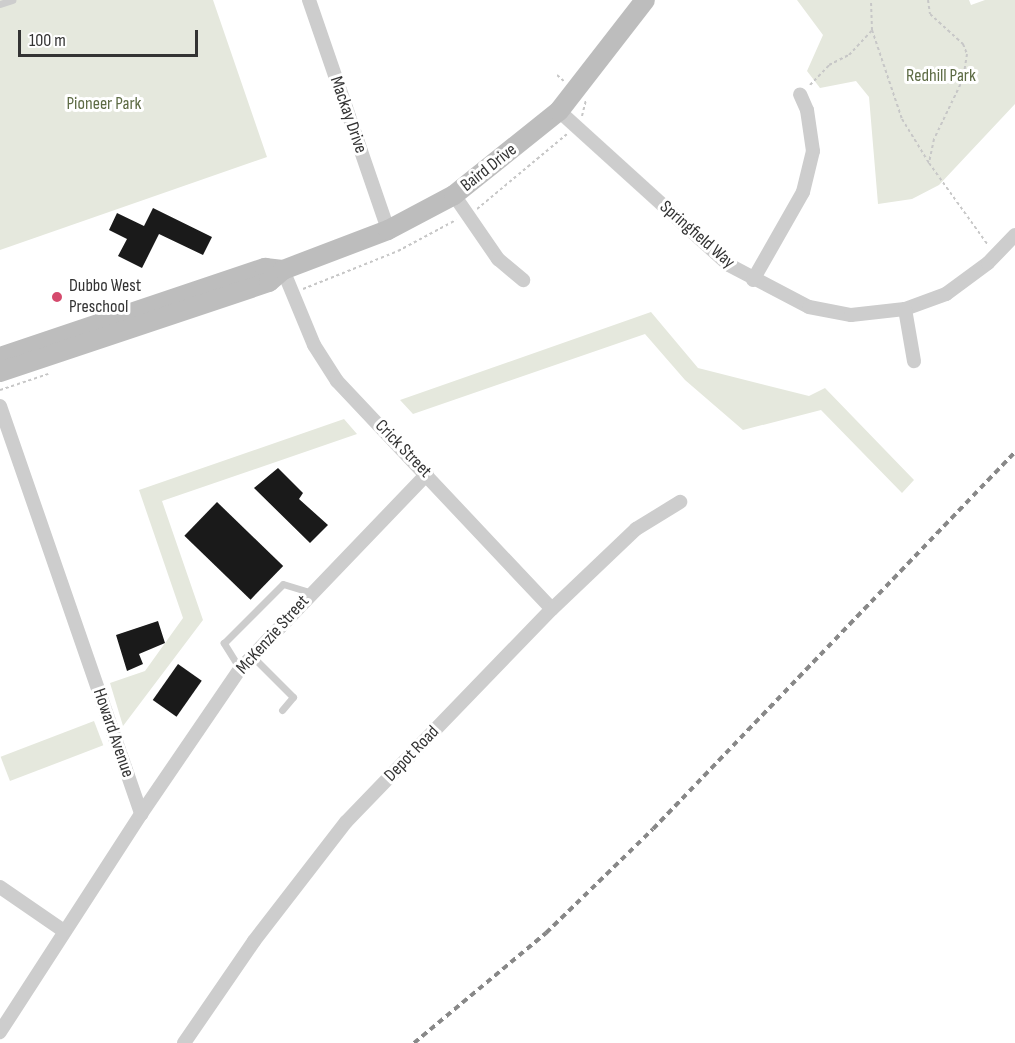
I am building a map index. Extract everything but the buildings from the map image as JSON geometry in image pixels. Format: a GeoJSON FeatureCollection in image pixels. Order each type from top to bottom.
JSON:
{"type":"FeatureCollection","features":[{"type":"Feature","properties":{"kind":"street","name":"Mackay Drive"},"geometry":{"type":"LineString","coordinates":[[309,0],[388,230]]}},
{"type":"Feature","properties":{"kind":"street","name":"Baird Drive"},"geometry":{"type":"LineString","coordinates":[[0,372],[269,282],[283,270],[388,230],[454,195],[559,111],[645,0]]}},
{"type":"Feature","properties":{"kind":"street"},"geometry":{"type":"LineString","coordinates":[[753,280],[803,192],[813,151],[807,110],[800,94]]}},
{"type":"Feature","properties":{"kind":"street","name":"Springfield Way"},"geometry":{"type":"LineString","coordinates":[[559,111],[729,266],[809,307],[841,313],[906,309],[946,294],[995,256],[1015,235]]}},
{"type":"Feature","properties":{"kind":"street"},"geometry":{"type":"LineString","coordinates":[[454,195],[498,259],[523,280]]}},
{"type":"Feature","properties":{"kind":"street","name":"Baird Drive"},"geometry":{"type":"LineString","coordinates":[[0,357],[265,268],[283,270]]}},
{"type":"Feature","properties":{"kind":"street","name":"Crick Street"},"geometry":{"type":"LineString","coordinates":[[283,270],[323,363],[552,609]]}},
{"type":"Feature","properties":{"kind":"street"},"geometry":{"type":"LineString","coordinates":[[906,309],[914,361]]}},
{"type":"Feature","properties":{"kind":"street","name":"Howard Avenue"},"geometry":{"type":"LineString","coordinates":[[0,406],[141,814]]}},
{"type":"Feature","properties":{"kind":"street","name":"McKenzie Street"},"geometry":{"type":"LineString","coordinates":[[141,814],[240,669],[427,474]]}},
{"type":"Feature","properties":{"kind":"street","name":"Depot Road"},"geometry":{"type":"LineString","coordinates":[[184,1043],[254,941],[346,822],[552,609],[636,529],[680,502]]}},
{"type":"Feature","properties":{"kind":"street"},"geometry":{"type":"LineString","coordinates":[[0,1032],[141,814]]}},
{"type":"Feature","properties":{"kind":"street"},"geometry":{"type":"LineString","coordinates":[[0,887],[64,931]]}},
{"type":"Feature","properties":{"kind":"lane"},"geometry":{"type":"LineString","coordinates":[[0,4],[12,0]]}},
{"type":"Feature","properties":{"kind":"lane"},"geometry":{"type":"LineString","coordinates":[[240,669],[224,643],[283,584],[312,593]]}},
{"type":"Feature","properties":{"kind":"lane"},"geometry":{"type":"LineString","coordinates":[[252,656],[293,697],[282,710]]}},
{"type":"Feature","properties":{"kind":"path"},"geometry":{"type":"LineString","coordinates":[[871,0],[872,30],[902,119],[929,163],[995,256]]}},
{"type":"Feature","properties":{"kind":"path"},"geometry":{"type":"LineString","coordinates":[[928,0],[930,14],[963,44],[967,54],[963,79],[934,139],[929,163]]}},
{"type":"Feature","properties":{"kind":"path"},"geometry":{"type":"LineString","coordinates":[[800,94],[829,65],[855,49],[872,30]]}},
{"type":"Feature","properties":{"kind":"green space","name":"Pioneer Park"},"geometry":{"type":"Polygon","coordinates":[[[0,0],[213,0],[267,157],[0,250],[0,0]]]}},
{"type":"Feature","properties":{"kind":"green space","name":"Redhill Park"},"geometry":{"type":"Polygon","coordinates":[[[797,0],[969,0],[971,5],[985,0],[1015,0],[1015,104],[939,185],[912,199],[878,204],[869,97],[856,81],[820,88],[807,71],[823,35],[797,0]]]}},
{"type":"Feature","properties":{"kind":"green space"},"geometry":{"type":"Polygon","coordinates":[[[651,312],[698,368],[809,396],[825,388],[914,480],[902,493],[821,410],[743,430],[685,380],[645,334],[413,414],[400,400],[651,312]]]}},
{"type":"Feature","properties":{"kind":"green space"},"geometry":{"type":"Polygon","coordinates":[[[344,419],[357,434],[162,501],[203,620],[123,726],[110,683],[145,671],[183,618],[139,490],[344,419]]]}},
{"type":"Feature","properties":{"kind":"green space"},"geometry":{"type":"Polygon","coordinates":[[[94,721],[103,745],[10,781],[1,757],[94,721]]]}},
{"type":"Feature","properties":{"kind":"railway"},"geometry":{"type":"LineString","coordinates":[[414,1043],[546,933],[653,829],[1015,452]]}},
{"type":"Feature","properties":{"kind":"place","name":"Dubbo West Preschool"},"geometry":{"type":"Point","coordinates":[57,297]}}]}
